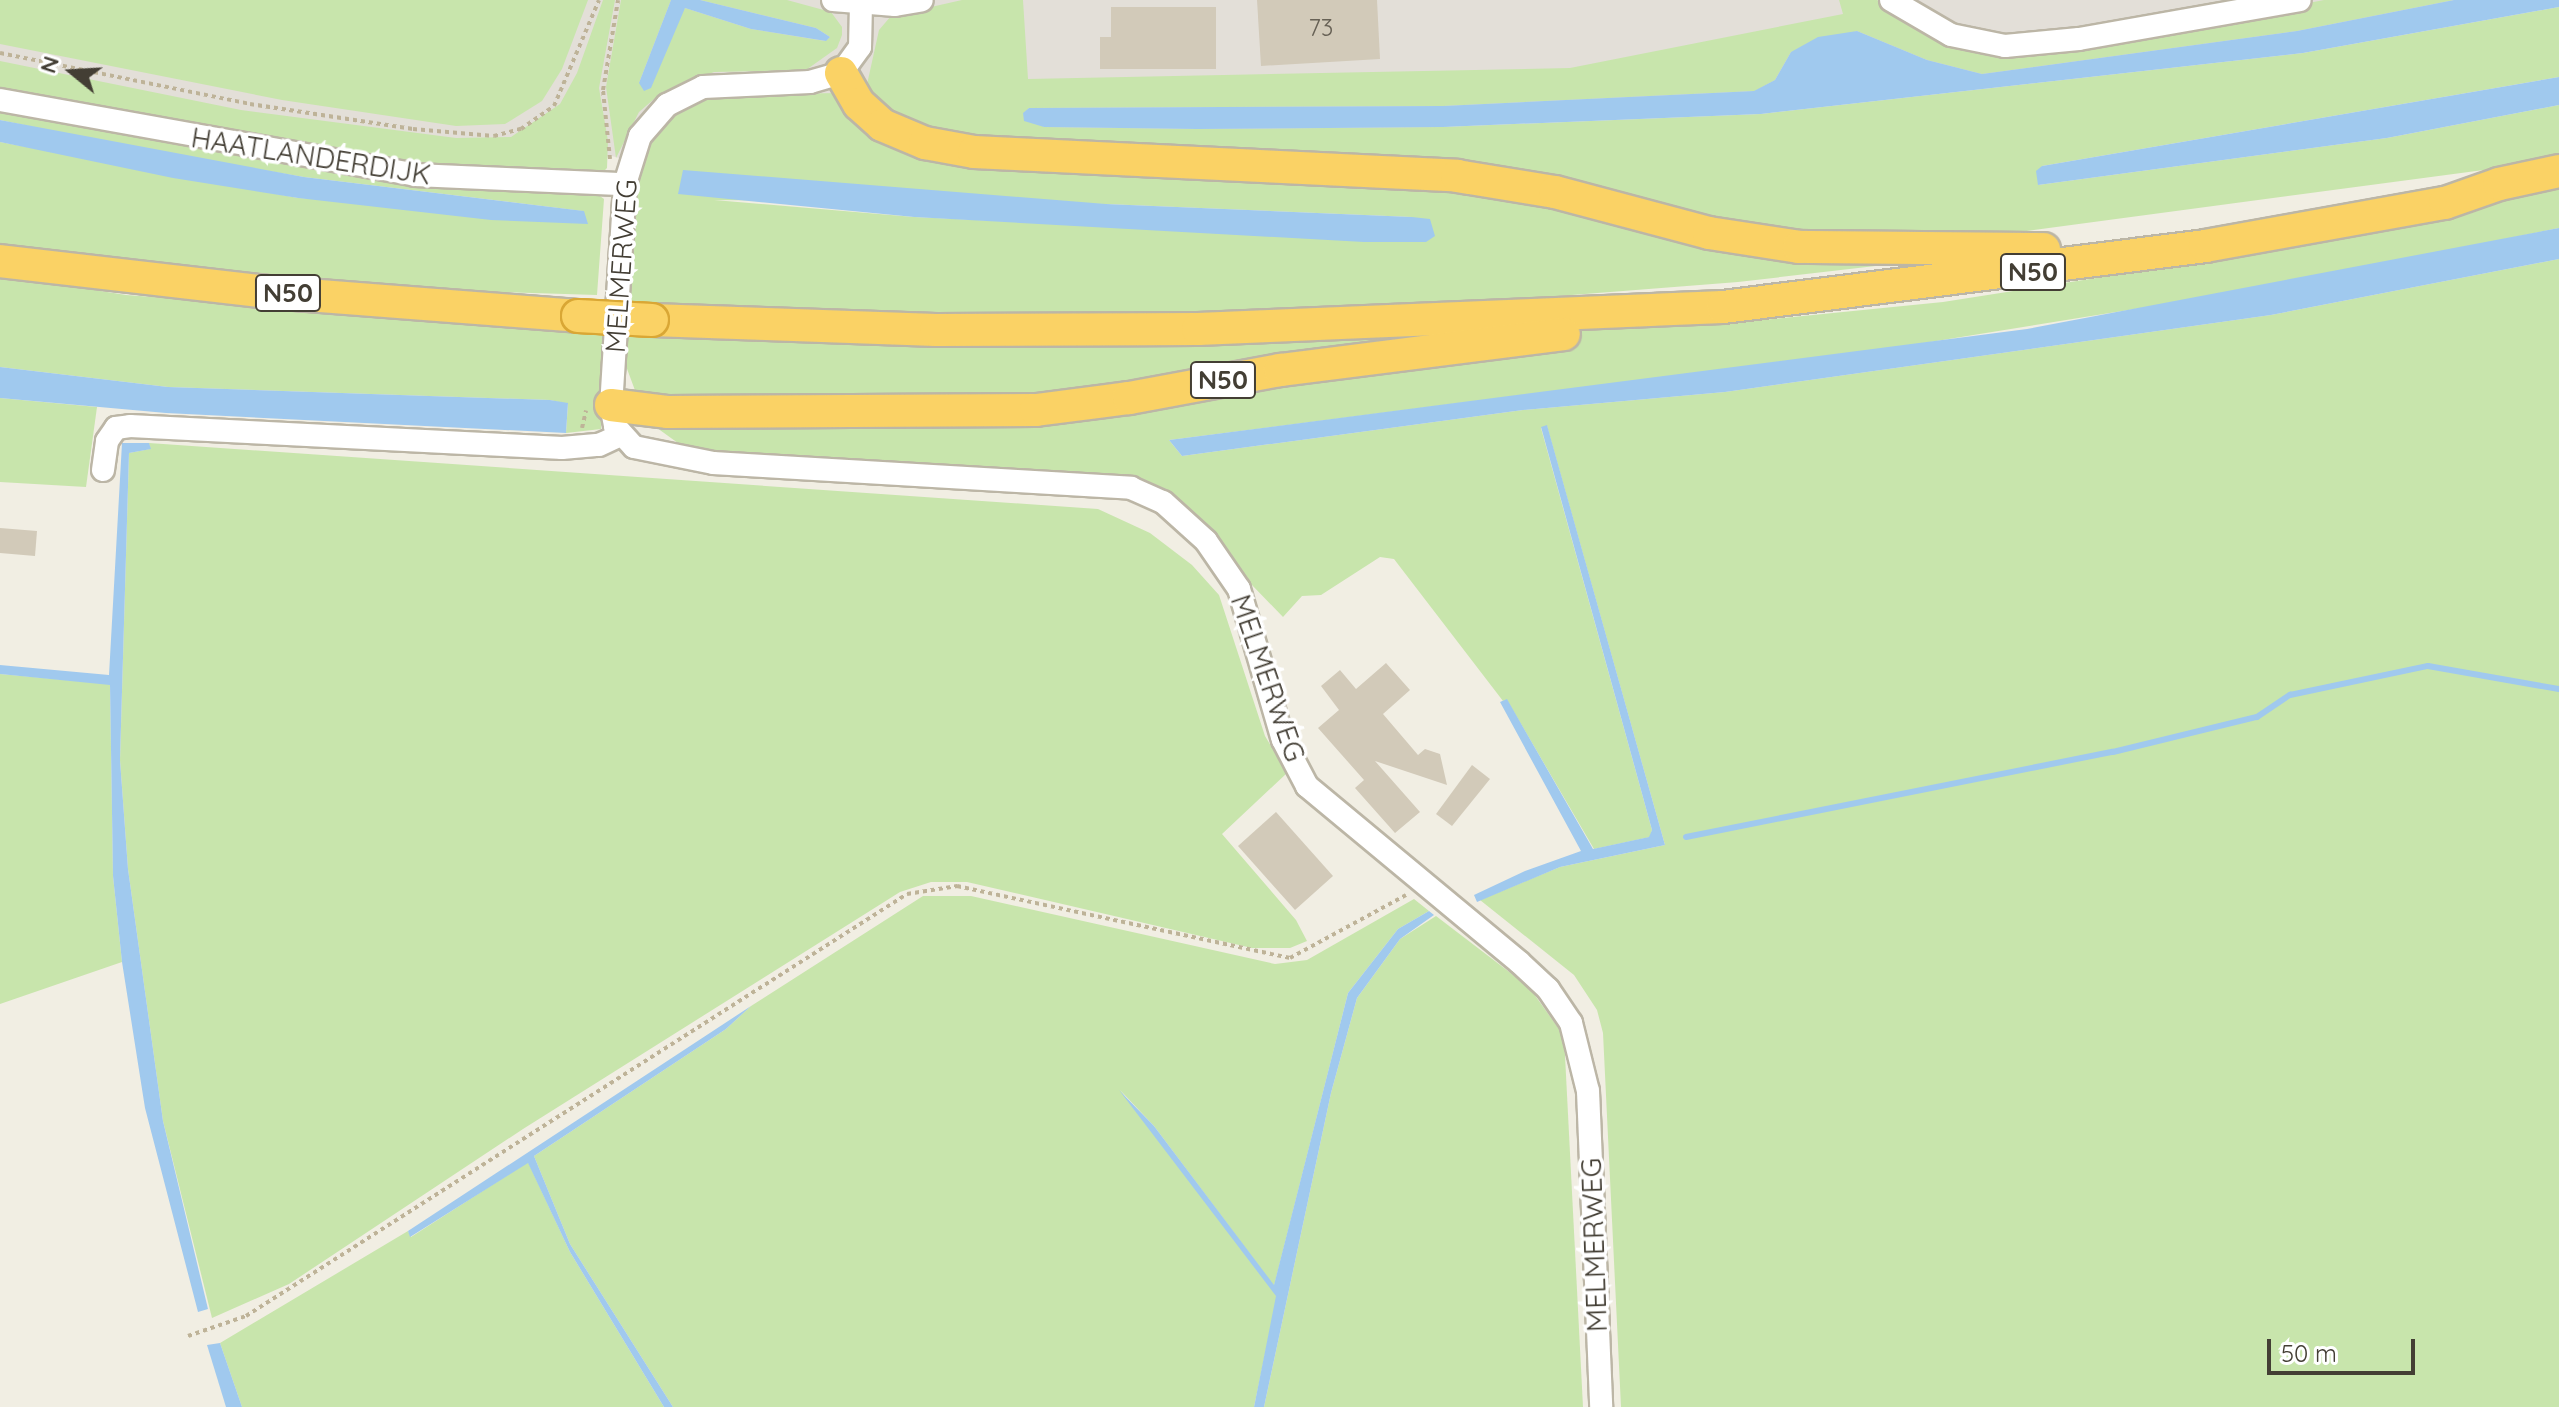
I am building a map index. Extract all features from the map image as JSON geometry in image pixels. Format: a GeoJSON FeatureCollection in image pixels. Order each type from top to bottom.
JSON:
{"type":"FeatureCollection","features":[{"type":"Feature","properties":{"kind":"highway","name":"N50"},"geometry":{"type":"LineString","coordinates":[[841,73],[859,104],[882,125],[950,149],[1502,181],[1709,233],[1799,247],[2044,249]]}},
{"type":"Feature","properties":{"kind":"highway","name":"N50"},"geometry":{"type":"LineString","coordinates":[[0,261],[268,292],[652,320],[1034,330],[1475,317],[1579,317],[1723,307],[2205,246],[2445,203],[2499,184],[2559,171]]}},
{"type":"Feature","properties":{"kind":"highway","name":"N50"},"geometry":{"type":"LineString","coordinates":[[1475,317],[2044,249],[2442,184],[2499,184]]}},
{"type":"Feature","properties":{"kind":"highway","name":"N50"},"geometry":{"type":"LineString","coordinates":[[616,420],[680,412],[1036,410],[1341,361],[1696,319],[1723,307]]}},
{"type":"Feature","properties":{"kind":"street"},"geometry":{"type":"LineString","coordinates":[[833,0],[861,4],[922,0]]}},
{"type":"Feature","properties":{"kind":"street"},"geometry":{"type":"LineString","coordinates":[[1891,0],[1951,35],[2005,46],[2079,39],[2300,0]]}},
{"type":"Feature","properties":{"kind":"street"},"geometry":{"type":"LineString","coordinates":[[841,73],[860,47],[861,4]]}},
{"type":"Feature","properties":{"kind":"street","name":"MELMERWEG"},"geometry":{"type":"LineString","coordinates":[[841,73],[810,82],[715,84],[680,97],[640,136],[625,184],[616,420],[634,447],[713,463],[1093,483],[1131,488],[1163,502],[1206,541],[1239,589],[1283,740],[1307,786],[1539,980],[1571,1023],[1588,1091],[1601,1407]]}},
{"type":"Feature","properties":{"kind":"street","name":"HAATLANDERDIJK"},"geometry":{"type":"LineString","coordinates":[[0,100],[415,175],[625,184]]}},
{"type":"Feature","properties":{"kind":"street"},"geometry":{"type":"LineString","coordinates":[[103,470],[107,441],[116,428],[130,426],[562,448],[599,445],[616,420]]}},
{"type":"Feature","properties":{"kind":"path"},"geometry":{"type":"LineString","coordinates":[[0,53],[250,104],[413,129],[494,136],[521,129],[554,106],[599,0]]}},
{"type":"Feature","properties":{"kind":"path"},"geometry":{"type":"LineString","coordinates":[[188,1336],[246,1316],[907,894],[957,886],[1290,958],[1424,885]]}},
{"type":"Feature","properties":{"kind":"shaded area"},"geometry":{"type":"Polygon","coordinates":[[[0,0],[2511,0],[2038,79],[722,185],[585,149],[432,156],[0,74],[0,0]]]}},
{"type":"Feature","properties":{"kind":"green space"},"geometry":{"type":"Polygon","coordinates":[[[0,0],[588,0],[562,69],[542,101],[505,124],[456,126],[282,100],[0,44],[0,0]]]}},
{"type":"Feature","properties":{"kind":"green space"},"geometry":{"type":"Polygon","coordinates":[[[603,0],[615,0],[599,88],[608,141],[607,168],[602,173],[472,172],[277,145],[0,90],[0,61],[241,110],[456,138],[511,137],[560,104],[577,73],[603,0]]]}},
{"type":"Feature","properties":{"kind":"green space"},"geometry":{"type":"Polygon","coordinates":[[[621,0],[671,0],[639,83],[685,8],[751,29],[825,41],[830,37],[816,28],[700,0],[787,0],[831,12],[842,27],[842,35],[837,48],[806,70],[714,72],[661,93],[639,112],[616,158],[606,87],[621,0]]]}},
{"type":"Feature","properties":{"kind":"green space"},"geometry":{"type":"Polygon","coordinates":[[[962,0],[1023,0],[1028,79],[1570,68],[1843,14],[1839,0],[1877,0],[1953,48],[1996,57],[2054,52],[2324,0],[2454,0],[2297,31],[1982,74],[1927,60],[1857,31],[1791,52],[1775,80],[1755,91],[1443,106],[1029,108],[1023,114],[1044,127],[1197,129],[1443,127],[1761,114],[2303,53],[2559,7],[2559,77],[2042,166],[2038,185],[2387,138],[2559,105],[2559,160],[1966,239],[1741,232],[1562,183],[1024,149],[903,129],[866,89],[879,30],[891,16],[962,0]]]}},
{"type":"Feature","properties":{"kind":"green space"},"geometry":{"type":"Polygon","coordinates":[[[839,93],[880,135],[1490,184],[1962,256],[1738,282],[1395,309],[1046,318],[627,302],[634,178],[640,156],[664,118],[715,95],[839,93]],[[714,200],[914,217],[1426,242],[1412,217],[1106,204],[714,200]]]}},
{"type":"Feature","properties":{"kind":"green space"},"geometry":{"type":"Polygon","coordinates":[[[0,107],[593,191],[604,199],[597,295],[407,289],[130,265],[0,244],[0,142],[298,198],[583,211],[304,177],[140,149],[0,120],[0,107]]]}},
{"type":"Feature","properties":{"kind":"green space"},"geometry":{"type":"Polygon","coordinates":[[[2559,183],[2559,228],[2253,290],[1899,347],[1169,440],[1182,456],[1523,410],[1725,392],[2271,315],[2559,259],[2559,1407],[1621,1407],[1603,1033],[1597,1010],[1574,975],[1480,900],[1560,867],[1665,845],[1547,426],[1541,428],[1652,830],[1650,837],[1594,849],[1507,700],[1503,701],[1394,559],[1380,557],[1321,595],[1302,596],[1283,617],[1162,492],[1103,474],[689,451],[646,420],[623,358],[625,332],[1598,322],[1703,326],[1943,302],[2154,269],[2295,245],[2559,183]]]}},
{"type":"Feature","properties":{"kind":"green space"},"geometry":{"type":"Polygon","coordinates":[[[0,275],[126,295],[604,331],[601,429],[566,433],[568,404],[550,400],[168,387],[0,367],[0,275]]]}},
{"type":"Feature","properties":{"kind":"green space"},"geometry":{"type":"Polygon","coordinates":[[[0,398],[97,407],[86,487],[0,482],[0,398]]]}},
{"type":"Feature","properties":{"kind":"green space"},"geometry":{"type":"Polygon","coordinates":[[[149,443],[1098,509],[1150,533],[1192,565],[1219,595],[1265,736],[1287,773],[1222,834],[1296,920],[1307,941],[1290,948],[1252,948],[967,882],[931,882],[900,892],[523,1129],[289,1284],[212,1318],[163,1121],[128,869],[120,760],[129,453],[150,449],[149,443]]]}},
{"type":"Feature","properties":{"kind":"green space"},"geometry":{"type":"Polygon","coordinates":[[[0,674],[110,684],[113,876],[122,962],[0,1004],[0,674]]]}},
{"type":"Feature","properties":{"kind":"green space"},"geometry":{"type":"Polygon","coordinates":[[[923,896],[971,896],[1275,964],[1307,960],[1414,899],[1429,911],[1398,929],[1348,993],[1274,1286],[1154,1126],[1120,1090],[1277,1296],[1254,1407],[673,1407],[570,1244],[534,1156],[726,1029],[751,1006],[923,896]]]}},
{"type":"Feature","properties":{"kind":"green space"},"geometry":{"type":"Polygon","coordinates":[[[1436,916],[1529,987],[1564,1036],[1583,1407],[1264,1407],[1331,1093],[1357,998],[1400,939],[1436,916]]]}},
{"type":"Feature","properties":{"kind":"green space"},"geometry":{"type":"Polygon","coordinates":[[[528,1162],[570,1252],[664,1407],[242,1407],[220,1343],[408,1231],[411,1237],[528,1162]]]}},
{"type":"Feature","properties":{"kind":"water"},"geometry":{"type":"Polygon","coordinates":[[[671,0],[700,0],[816,28],[830,37],[826,41],[751,29],[685,8],[651,88],[644,91],[639,83],[671,0]]]}},
{"type":"Feature","properties":{"kind":"water"},"geometry":{"type":"Polygon","coordinates":[[[2454,0],[2559,0],[2559,7],[2303,53],[1761,114],[1443,127],[1197,129],[1044,127],[1024,121],[1023,113],[1029,108],[1443,106],[1754,91],[1775,80],[1791,52],[1818,37],[1857,31],[1927,60],[1982,74],[2297,31],[2454,0]]]}},
{"type":"Feature","properties":{"kind":"water"},"geometry":{"type":"Polygon","coordinates":[[[2559,77],[2559,105],[2387,138],[2038,185],[2036,171],[2042,166],[2559,77]]]}},
{"type":"Feature","properties":{"kind":"water"},"geometry":{"type":"Polygon","coordinates":[[[0,120],[304,177],[584,211],[588,224],[491,220],[298,198],[173,178],[0,142],[0,120]]]}},
{"type":"Feature","properties":{"kind":"water"},"geometry":{"type":"Polygon","coordinates":[[[683,170],[1106,204],[1412,217],[1430,219],[1435,236],[1426,242],[1364,242],[914,217],[678,194],[683,170]]]}},
{"type":"Feature","properties":{"kind":"water"},"geometry":{"type":"Polygon","coordinates":[[[2559,228],[2559,259],[2271,315],[1725,392],[1523,410],[1182,456],[1169,440],[2027,329],[2559,228]]]}},
{"type":"Feature","properties":{"kind":"water"},"geometry":{"type":"Polygon","coordinates":[[[0,367],[168,387],[550,400],[568,403],[566,433],[166,413],[0,398],[0,367]]]}},
{"type":"Feature","properties":{"kind":"water"},"geometry":{"type":"Polygon","coordinates":[[[1547,425],[1665,845],[1560,867],[1477,902],[1474,895],[1525,871],[1581,851],[1500,702],[1507,699],[1593,849],[1649,837],[1652,830],[1541,427],[1547,425]]]}},
{"type":"Feature","properties":{"kind":"water"},"geometry":{"type":"Polygon","coordinates":[[[122,443],[149,443],[151,449],[129,453],[120,760],[128,869],[163,1121],[208,1309],[198,1312],[145,1108],[122,962],[113,876],[110,685],[0,674],[0,665],[109,675],[122,443]]]}},
{"type":"Feature","properties":{"kind":"water"},"geometry":{"type":"Polygon","coordinates":[[[1429,911],[1434,915],[1400,939],[1357,998],[1331,1093],[1264,1407],[1254,1407],[1276,1296],[1119,1090],[1154,1126],[1274,1285],[1348,993],[1398,929],[1429,911]]]}},
{"type":"Feature","properties":{"kind":"water"},"geometry":{"type":"Polygon","coordinates":[[[751,1006],[726,1029],[534,1156],[570,1244],[673,1407],[664,1407],[570,1252],[528,1163],[410,1237],[408,1231],[751,1006]]]}},
{"type":"Feature","properties":{"kind":"water"},"geometry":{"type":"Polygon","coordinates":[[[220,1343],[242,1407],[226,1407],[207,1345],[220,1343]]]}},
{"type":"Feature","properties":{"kind":"building"},"geometry":{"type":"Polygon","coordinates":[[[1257,0],[1377,0],[1380,59],[1261,66],[1257,0]]]}},
{"type":"Feature","properties":{"kind":"building"},"geometry":{"type":"Polygon","coordinates":[[[1111,7],[1216,7],[1216,69],[1100,69],[1100,37],[1111,37],[1111,7]]]}},
{"type":"Feature","properties":{"kind":"building"},"geometry":{"type":"Polygon","coordinates":[[[0,528],[37,531],[35,556],[0,553],[0,528]]]}},
{"type":"Feature","properties":{"kind":"building"},"geometry":{"type":"Polygon","coordinates":[[[1386,663],[1410,690],[1383,714],[1418,755],[1425,749],[1440,754],[1447,785],[1375,761],[1420,812],[1395,833],[1355,788],[1364,780],[1318,728],[1339,710],[1321,686],[1340,670],[1356,689],[1386,663]]]}},
{"type":"Feature","properties":{"kind":"building"},"geometry":{"type":"Polygon","coordinates":[[[1472,765],[1490,779],[1452,826],[1436,814],[1472,765]]]}},
{"type":"Feature","properties":{"kind":"building"},"geometry":{"type":"Polygon","coordinates":[[[1276,812],[1333,876],[1295,910],[1238,846],[1276,812]]]}},
{"type":"Feature","properties":{"kind":"waterway"},"geometry":{"type":"LineString","coordinates":[[1686,837],[2113,752],[2257,717],[2290,695],[2428,666],[2559,689]]}}]}
